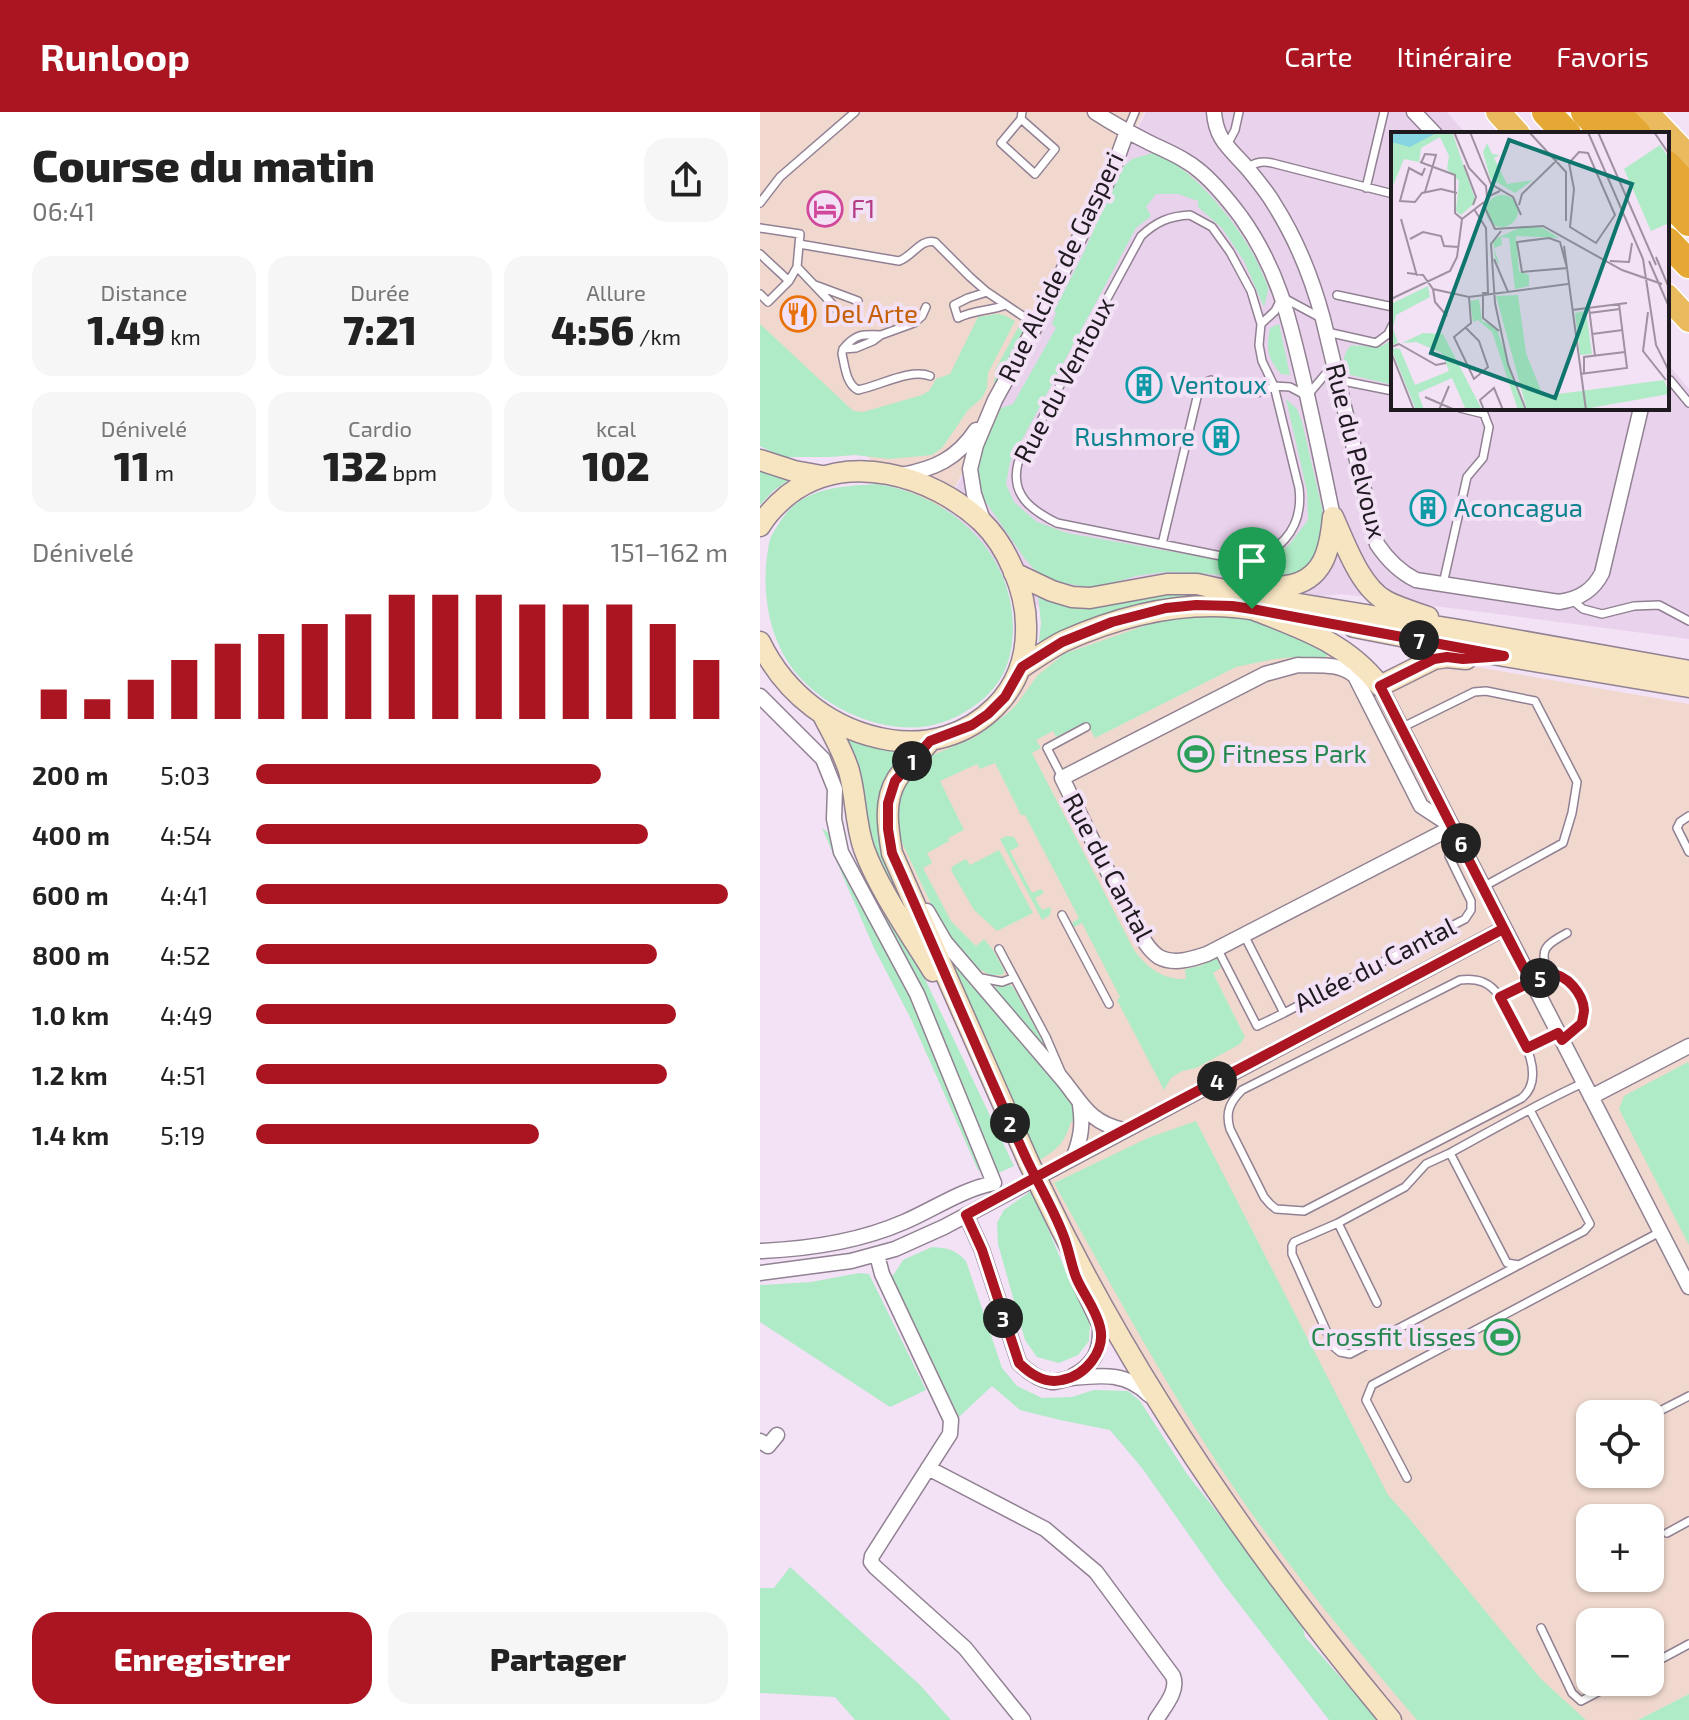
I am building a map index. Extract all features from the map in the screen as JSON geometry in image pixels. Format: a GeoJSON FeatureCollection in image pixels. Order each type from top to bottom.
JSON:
{"type":"FeatureCollection","features":[{"type":"Feature","properties":{"kind":"highway"},"geometry":{"type":"LineString","coordinates":[[1498,112],[1516,132]]}},
{"type":"Feature","properties":{"kind":"highway"},"geometry":{"type":"LineString","coordinates":[[1546,112],[1565,132]]}},
{"type":"Feature","properties":{"kind":"highway"},"geometry":{"type":"LineString","coordinates":[[1585,112],[1604,132]]}},
{"type":"Feature","properties":{"kind":"highway"},"geometry":{"type":"LineString","coordinates":[[1615,112],[1635,132]]}},
{"type":"Feature","properties":{"kind":"highway"},"geometry":{"type":"LineString","coordinates":[[1646,112],[1665,132]]}},
{"type":"Feature","properties":{"kind":"highway"},"geometry":{"type":"LineString","coordinates":[[1669,136],[1689,157]]}},
{"type":"Feature","properties":{"kind":"highway"},"geometry":{"type":"LineString","coordinates":[[1669,167],[1689,189]]}},
{"type":"Feature","properties":{"kind":"highway"},"geometry":{"type":"LineString","coordinates":[[1669,201],[1689,222]]}},
{"type":"Feature","properties":{"kind":"highway"},"geometry":{"type":"LineString","coordinates":[[1669,243],[1689,264]]}},
{"type":"Feature","properties":{"kind":"highway"},"geometry":{"type":"LineString","coordinates":[[1669,298],[1689,320]]}},
{"type":"Feature","properties":{"kind":"main road"},"geometry":{"type":"LineString","coordinates":[[760,460],[822,476]]}},
{"type":"Feature","properties":{"kind":"main road"},"geometry":{"type":"LineString","coordinates":[[760,526],[778,503],[822,476],[876,472],[922,483],[944,494],[984,524],[1004,551],[1023,594],[1027,642],[1022,667],[1005,697],[988,714],[972,725],[930,741],[905,743],[853,730],[823,715],[788,687],[770,663],[760,642]]}},
{"type":"Feature","properties":{"kind":"main road"},"geometry":{"type":"LineString","coordinates":[[1014,573],[1052,591],[1090,598],[1167,584],[1286,586],[1304,581],[1318,571],[1331,542],[1333,517]]}},
{"type":"Feature","properties":{"kind":"main road"},"geometry":{"type":"LineString","coordinates":[[1333,517],[1356,566],[1384,600],[1465,631]]}},
{"type":"Feature","properties":{"kind":"main road"},"geometry":{"type":"LineString","coordinates":[[1197,584],[1256,597],[1689,671]]}},
{"type":"Feature","properties":{"kind":"main road"},"geometry":{"type":"LineString","coordinates":[[1022,667],[1062,642],[1112,622],[1166,608],[1220,605],[1689,687]]}},
{"type":"Feature","properties":{"kind":"main road"},"geometry":{"type":"LineString","coordinates":[[1252,609],[1312,632],[1352,656],[1380,686],[1434,659],[1504,656]]}},
{"type":"Feature","properties":{"kind":"main road"},"geometry":{"type":"LineString","coordinates":[[823,715],[850,774],[857,825],[865,851],[880,882],[967,1026]]}},
{"type":"Feature","properties":{"kind":"main road"},"geometry":{"type":"LineString","coordinates":[[930,741],[895,781],[888,803],[892,853],[1029,1163],[1064,1235],[1170,1421],[1297,1604],[1391,1720]]}},
{"type":"Feature","properties":{"kind":"street"},"geometry":{"type":"LineString","coordinates":[[1095,112],[1199,170],[1217,187],[1251,231],[1268,261],[1290,320],[1333,517]]}},
{"type":"Feature","properties":{"kind":"street","name":"Rue du Pelvoux"},"geometry":{"type":"LineString","coordinates":[[1214,112],[1218,135],[1274,203],[1301,252],[1313,283],[1377,544],[1384,555],[1405,575],[1416,580],[1559,602],[1572,600]]}},
{"type":"Feature","properties":{"kind":"street"},"geometry":{"type":"LineString","coordinates":[[1414,112],[1433,132]]}},
{"type":"Feature","properties":{"kind":"street","name":"Rue Alcide de Gasperi"},"geometry":{"type":"LineString","coordinates":[[899,476],[927,470],[946,461],[968,443],[994,403],[1036,325],[1113,170],[1127,131]]}},
{"type":"Feature","properties":{"kind":"street","name":"Rue Alcide de Gasperi"},"geometry":{"type":"LineString","coordinates":[[984,524],[970,469],[976,445],[994,403]]}},
{"type":"Feature","properties":{"kind":"street"},"geometry":{"type":"LineString","coordinates":[[1572,600],[1586,593],[1602,573],[1641,410]]}},
{"type":"Feature","properties":{"kind":"street","name":"Rue du Cantal"},"geometry":{"type":"LineString","coordinates":[[1298,665],[1336,666],[1355,676],[1421,806],[1453,827],[1196,958],[1168,961],[1147,945],[1062,778],[1265,674],[1298,665]]}},
{"type":"Feature","properties":{"kind":"street"},"geometry":{"type":"LineString","coordinates":[[1380,686],[1689,1287]]}},
{"type":"Feature","properties":{"kind":"street"},"geometry":{"type":"LineString","coordinates":[[760,696],[823,759],[835,789],[834,819],[841,852],[917,994],[994,1183],[976,1186],[904,1222],[856,1238],[826,1245],[760,1251]]}},
{"type":"Feature","properties":{"kind":"street"},"geometry":{"type":"LineString","coordinates":[[892,853],[913,881],[945,942],[1063,1080],[1080,1105],[1107,1127],[1124,1130]]}},
{"type":"Feature","properties":{"kind":"street"},"geometry":{"type":"LineString","coordinates":[[760,1273],[851,1261],[895,1249],[966,1215],[1503,929]]}},
{"type":"Feature","properties":{"kind":"street"},"geometry":{"type":"LineString","coordinates":[[1591,1097],[1689,1046]]}},
{"type":"Feature","properties":{"kind":"street"},"geometry":{"type":"LineString","coordinates":[[1074,1156],[1083,1123],[1080,1105]]}},
{"type":"Feature","properties":{"kind":"street"},"geometry":{"type":"LineString","coordinates":[[966,1215],[982,1250],[1019,1363],[1028,1372],[1053,1382],[1117,1377],[1131,1380],[1149,1395],[1170,1421]]}},
{"type":"Feature","properties":{"kind":"street"},"geometry":{"type":"LineString","coordinates":[[1064,1235],[1076,1277],[1100,1326],[1096,1355],[1087,1368],[1069,1379]]}},
{"type":"Feature","properties":{"kind":"street"},"geometry":{"type":"LineString","coordinates":[[877,1255],[882,1274],[951,1420],[950,1434],[871,1562],[965,1648],[1023,1720]]}},
{"type":"Feature","properties":{"kind":"street"},"geometry":{"type":"LineString","coordinates":[[760,1441],[768,1446],[777,1435]]}},
{"type":"Feature","properties":{"kind":"street"},"geometry":{"type":"LineString","coordinates":[[928,1468],[1045,1529],[1096,1572],[1176,1681],[1156,1720]]}},
{"type":"Feature","properties":{"kind":"lane"},"geometry":{"type":"LineString","coordinates":[[760,203],[780,177],[855,112]]}},
{"type":"Feature","properties":{"kind":"lane"},"geometry":{"type":"LineString","coordinates":[[1127,131],[1135,112]]}},
{"type":"Feature","properties":{"kind":"lane"},"geometry":{"type":"LineString","coordinates":[[1226,147],[1235,130],[1239,112]]}},
{"type":"Feature","properties":{"kind":"lane"},"geometry":{"type":"LineString","coordinates":[[1366,188],[1384,112]]}},
{"type":"Feature","properties":{"kind":"lane"},"geometry":{"type":"LineString","coordinates":[[1022,116],[1055,149],[1035,174],[1001,143],[1022,116]]}},
{"type":"Feature","properties":{"kind":"lane"},"geometry":{"type":"LineString","coordinates":[[1247,168],[1263,161],[1391,194]]}},
{"type":"Feature","properties":{"kind":"lane","name":"Rue du Ventoux"},"geometry":{"type":"LineString","coordinates":[[1190,215],[1212,227],[1244,277],[1261,324],[1259,345],[1262,361],[1274,386],[1301,504],[1294,529],[1275,548],[1261,556],[1236,559],[1057,523],[1026,504],[1016,473],[1018,463],[1141,236],[1153,225],[1175,216],[1190,215]]}},
{"type":"Feature","properties":{"kind":"lane"},"geometry":{"type":"LineString","coordinates":[[760,228],[800,234],[797,267],[789,281],[768,302],[760,294]]}},
{"type":"Feature","properties":{"kind":"lane"},"geometry":{"type":"LineString","coordinates":[[799,244],[899,261],[912,255],[924,241],[930,240],[987,292],[1036,325]]}},
{"type":"Feature","properties":{"kind":"lane"},"geometry":{"type":"LineString","coordinates":[[760,254],[789,281]]}},
{"type":"Feature","properties":{"kind":"lane"},"geometry":{"type":"LineString","coordinates":[[797,267],[842,318]]}},
{"type":"Feature","properties":{"kind":"lane"},"geometry":{"type":"LineString","coordinates":[[815,285],[858,301]]}},
{"type":"Feature","properties":{"kind":"lane"},"geometry":{"type":"LineString","coordinates":[[987,292],[954,305],[958,318],[1006,305]]}},
{"type":"Feature","properties":{"kind":"lane"},"geometry":{"type":"LineString","coordinates":[[1337,295],[1391,307]]}},
{"type":"Feature","properties":{"kind":"lane"},"geometry":{"type":"LineString","coordinates":[[1261,324],[1275,311],[1282,297],[1325,326],[1376,343],[1391,328]]}},
{"type":"Feature","properties":{"kind":"lane"},"geometry":{"type":"LineString","coordinates":[[926,307],[914,323],[856,348],[843,349],[842,354],[850,382],[858,390],[915,374],[930,376]]}},
{"type":"Feature","properties":{"kind":"lane"},"geometry":{"type":"LineString","coordinates":[[1162,544],[1199,389],[1204,383],[1211,380],[1255,393],[1274,386],[1290,387],[1307,396],[1334,364]]}},
{"type":"Feature","properties":{"kind":"lane"},"geometry":{"type":"LineString","coordinates":[[1338,380],[1391,391]]}},
{"type":"Feature","properties":{"kind":"lane"},"geometry":{"type":"LineString","coordinates":[[1669,380],[1689,403]]}},
{"type":"Feature","properties":{"kind":"lane"},"geometry":{"type":"LineString","coordinates":[[1443,584],[1467,477],[1483,458],[1489,427],[1484,414],[1468,410]]}},
{"type":"Feature","properties":{"kind":"lane"},"geometry":{"type":"LineString","coordinates":[[1572,600],[1583,609],[1602,614],[1634,606],[1659,605],[1689,621]]}},
{"type":"Feature","properties":{"kind":"lane"},"geometry":{"type":"LineString","coordinates":[[1401,728],[1474,692],[1486,691],[1535,701],[1570,768],[1577,782],[1563,843],[1483,887]]}},
{"type":"Feature","properties":{"kind":"lane"},"geometry":{"type":"LineString","coordinates":[[1062,778],[1047,748],[1086,727]]}},
{"type":"Feature","properties":{"kind":"lane"},"geometry":{"type":"LineString","coordinates":[[1687,816],[1677,828],[1689,852]]}},
{"type":"Feature","properties":{"kind":"lane","name":"Allée du Cantal"},"geometry":{"type":"LineString","coordinates":[[1284,1013],[1465,919],[1471,910],[1471,901],[1449,856],[1453,827]]}},
{"type":"Feature","properties":{"kind":"lane"},"geometry":{"type":"LineString","coordinates":[[1062,915],[1109,1004]]}},
{"type":"Feature","properties":{"kind":"lane"},"geometry":{"type":"LineString","coordinates":[[1549,974],[1544,950],[1567,933]]}},
{"type":"Feature","properties":{"kind":"lane"},"geometry":{"type":"LineString","coordinates":[[1217,948],[1257,1026],[1284,1013],[1244,935]]}},
{"type":"Feature","properties":{"kind":"lane"},"geometry":{"type":"LineString","coordinates":[[999,949],[1062,1070],[1063,1080]]}},
{"type":"Feature","properties":{"kind":"lane"},"geometry":{"type":"LineString","coordinates":[[1500,997],[1549,974],[1565,979],[1574,987],[1584,1009],[1582,1023],[1560,1037],[1527,1048]]}},
{"type":"Feature","properties":{"kind":"lane"},"geometry":{"type":"LineString","coordinates":[[976,977],[1002,982],[1013,978]]}},
{"type":"Feature","properties":{"kind":"lane"},"geometry":{"type":"LineString","coordinates":[[1460,980],[1478,980],[1488,984],[1500,997],[1527,1048],[1532,1065],[1533,1079],[1529,1092],[1522,1098],[1304,1211],[1276,1209],[1264,1197],[1227,1119],[1228,1108],[1242,1090],[1460,980]]}},
{"type":"Feature","properties":{"kind":"lane"},"geometry":{"type":"LineString","coordinates":[[1530,1110],[1590,1224],[1584,1231],[1350,1354],[1340,1352],[1333,1346],[1292,1254],[1294,1242],[1338,1223],[1405,1187],[1426,1164],[1450,1153],[1530,1110],[1583,1083]]}},
{"type":"Feature","properties":{"kind":"lane"},"geometry":{"type":"LineString","coordinates":[[1450,1153],[1507,1263],[1519,1265]]}},
{"type":"Feature","properties":{"kind":"lane"},"geometry":{"type":"LineString","coordinates":[[1338,1223],[1377,1303]]}},
{"type":"Feature","properties":{"kind":"lane"},"geometry":{"type":"LineString","coordinates":[[1407,1478],[1366,1400],[1372,1385],[1660,1232]]}},
{"type":"Feature","properties":{"kind":"lane"},"geometry":{"type":"LineString","coordinates":[[1664,1409],[1689,1396]]}},
{"type":"Feature","properties":{"kind":"lane"},"geometry":{"type":"LineString","coordinates":[[1667,1533],[1689,1521]]}},
{"type":"Feature","properties":{"kind":"lane"},"geometry":{"type":"LineString","coordinates":[[1541,1628],[1572,1693],[1581,1701],[1590,1696]]}},
{"type":"Feature","properties":{"kind":"lane"},"geometry":{"type":"LineString","coordinates":[[1664,1657],[1689,1644]]}},
{"type":"Feature","properties":{"kind":"shaded area"},"geometry":{"type":"Polygon","coordinates":[[[760,112],[1144,112],[939,519],[760,364],[760,112]]]}},
{"type":"Feature","properties":{"kind":"shaded area"},"geometry":{"type":"Polygon","coordinates":[[[1146,112],[1447,112],[1464,132],[1391,132],[1391,410],[1669,410],[1669,365],[1689,389],[1689,639],[1342,594],[1054,620],[940,520],[1146,112]]]}},
{"type":"Feature","properties":{"kind":"shaded area"},"geometry":{"type":"Polygon","coordinates":[[[1196,608],[1310,636],[1371,680],[1434,665],[1465,665],[1689,704],[1689,1694],[1638,1720],[1394,1720],[1251,1535],[1069,1238],[898,854],[899,783],[933,745],[959,737],[1025,670],[1064,647],[1196,608]]]}},
{"type":"Feature","properties":{"kind":"green space"},"geometry":{"type":"Polygon","coordinates":[[[1153,153],[1185,171],[1231,220],[1254,256],[1268,287],[1264,307],[1244,261],[1222,228],[1198,207],[1198,201],[1178,194],[1156,194],[1146,207],[1151,216],[1136,228],[1010,462],[1006,484],[1014,502],[1037,522],[1067,533],[1247,565],[1262,564],[1289,545],[1308,520],[1307,491],[1286,399],[1297,409],[1302,422],[1324,517],[1320,555],[1302,575],[1267,580],[1164,572],[1088,587],[1055,582],[1035,570],[1025,559],[981,495],[977,469],[982,449],[1001,408],[1013,404],[1056,328],[1052,324],[1054,311],[1085,250],[1119,171],[1132,159],[1153,153]]]}},
{"type":"Feature","properties":{"kind":"green space"},"geometry":{"type":"Polygon","coordinates":[[[997,314],[1015,321],[988,373],[987,388],[942,448],[932,455],[889,459],[855,455],[783,457],[760,446],[760,324],[849,407],[863,412],[929,391],[936,379],[950,374],[978,317],[997,314]]]}},
{"type":"Feature","properties":{"kind":"green space"},"geometry":{"type":"Polygon","coordinates":[[[1020,324],[1024,333],[993,391],[996,368],[1020,324]]]}},
{"type":"Feature","properties":{"kind":"green space"},"geometry":{"type":"Polygon","coordinates":[[[1279,324],[1290,375],[1281,374],[1269,353],[1270,328],[1279,324]]]}},
{"type":"Feature","properties":{"kind":"green space"},"geometry":{"type":"Polygon","coordinates":[[[1391,340],[1391,385],[1345,371],[1344,358],[1350,346],[1377,347],[1391,340]]]}},
{"type":"Feature","properties":{"kind":"green space"},"geometry":{"type":"Polygon","coordinates":[[[760,469],[789,480],[760,505],[760,469]]]}},
{"type":"Feature","properties":{"kind":"green space"},"geometry":{"type":"Polygon","coordinates":[[[876,484],[903,490],[952,514],[989,552],[1002,576],[1010,602],[1012,641],[1009,660],[1001,677],[990,693],[976,704],[935,725],[893,726],[839,708],[809,687],[797,674],[778,644],[772,627],[766,592],[767,556],[770,539],[780,521],[799,501],[813,494],[840,487],[876,484]]]}},
{"type":"Feature","properties":{"kind":"green space"},"geometry":{"type":"Polygon","coordinates":[[[1166,593],[1221,595],[1044,643],[1039,641],[1038,595],[1054,603],[1086,607],[1166,593]]]}},
{"type":"Feature","properties":{"kind":"green space"},"geometry":{"type":"Polygon","coordinates":[[[1201,616],[1263,621],[1329,649],[1326,658],[1275,659],[1236,667],[1095,738],[1086,722],[1056,737],[1053,731],[1036,740],[1041,748],[1032,753],[1139,956],[1156,972],[1178,979],[1186,979],[1185,969],[1217,958],[1221,968],[1213,973],[1245,1037],[1240,1044],[1171,1078],[1164,1090],[1117,1000],[1120,997],[1082,923],[1074,927],[1072,923],[1079,918],[995,763],[980,769],[977,764],[940,781],[964,830],[927,853],[932,863],[923,868],[951,921],[976,946],[984,939],[1004,970],[1002,975],[990,975],[977,968],[939,921],[898,834],[893,811],[901,788],[928,757],[976,737],[1007,714],[1037,676],[1064,654],[1144,626],[1174,618],[1201,616]]]}},
{"type":"Feature","properties":{"kind":"green space"},"geometry":{"type":"Polygon","coordinates":[[[845,738],[908,753],[893,776],[903,891],[899,896],[895,896],[870,845],[845,738]]]}},
{"type":"Feature","properties":{"kind":"green space"},"geometry":{"type":"Polygon","coordinates":[[[822,828],[847,847],[924,977],[1014,1166],[996,1174],[978,1170],[912,1021],[874,948],[822,828]]]}},
{"type":"Feature","properties":{"kind":"green space"},"geometry":{"type":"Polygon","coordinates":[[[1014,837],[1019,846],[1010,851],[1032,893],[1041,889],[1044,893],[1035,898],[1042,910],[1051,907],[1050,915],[1042,920],[1000,839],[1014,837]]]}},
{"type":"Feature","properties":{"kind":"green space"},"geometry":{"type":"Polygon","coordinates":[[[999,850],[1033,913],[997,931],[974,910],[951,870],[966,859],[970,865],[999,850]]]}},
{"type":"Feature","properties":{"kind":"green space"},"geometry":{"type":"Polygon","coordinates":[[[942,943],[1069,1098],[1077,1119],[1071,1122],[1060,1144],[1040,1160],[1034,1147],[1029,1144],[942,943]]]}},
{"type":"Feature","properties":{"kind":"green space"},"geometry":{"type":"Polygon","coordinates":[[[992,987],[1013,987],[1053,1060],[992,987]]]}},
{"type":"Feature","properties":{"kind":"green space"},"geometry":{"type":"Polygon","coordinates":[[[1688,1062],[1689,1245],[1619,1109],[1624,1096],[1688,1062]]]}},
{"type":"Feature","properties":{"kind":"green space"},"geometry":{"type":"Polygon","coordinates":[[[1196,1121],[1388,1495],[1541,1679],[1586,1720],[1417,1720],[1287,1561],[1216,1461],[1153,1358],[1054,1183],[1148,1138],[1196,1121]]]}},
{"type":"Feature","properties":{"kind":"green space"},"geometry":{"type":"Polygon","coordinates":[[[1032,1190],[1090,1324],[1089,1341],[1078,1355],[1059,1363],[1037,1357],[1025,1340],[998,1244],[997,1223],[1004,1210],[1032,1190]]]}},
{"type":"Feature","properties":{"kind":"green space"},"geometry":{"type":"Polygon","coordinates":[[[932,1247],[950,1250],[966,1261],[1002,1368],[1017,1386],[1042,1398],[1072,1397],[1094,1390],[1128,1391],[1140,1401],[1187,1474],[1303,1628],[1305,1637],[1378,1720],[1329,1720],[1222,1582],[1142,1468],[1110,1430],[1020,1410],[992,1386],[959,1417],[892,1277],[903,1260],[932,1247]]]}},
{"type":"Feature","properties":{"kind":"green space"},"geometry":{"type":"Polygon","coordinates":[[[869,1274],[926,1390],[890,1407],[760,1322],[760,1285],[811,1282],[869,1274]]]}},
{"type":"Feature","properties":{"kind":"green space"},"geometry":{"type":"Polygon","coordinates":[[[790,1567],[920,1685],[951,1720],[855,1720],[835,1697],[760,1693],[760,1588],[774,1588],[790,1567]]]}},
{"type":"Feature","properties":{"kind":"green space"},"geometry":{"type":"Polygon","coordinates":[[[1689,1694],[1689,1720],[1638,1720],[1689,1694]]]}},
{"type":"Feature","properties":{"kind":"place","name":"F1"},"geometry":{"type":"Point","coordinates":[825,209]}},
{"type":"Feature","properties":{"kind":"place","name":"Del Arte"},"geometry":{"type":"Point","coordinates":[798,314]}},
{"type":"Feature","properties":{"kind":"place","name":"Ventoux"},"geometry":{"type":"Point","coordinates":[1144,385]}},
{"type":"Feature","properties":{"kind":"place","name":"Rushmore"},"geometry":{"type":"Point","coordinates":[1221,437]}},
{"type":"Feature","properties":{"kind":"place","name":"Aconcagua"},"geometry":{"type":"Point","coordinates":[1428,508]}},
{"type":"Feature","properties":{"kind":"place","name":"Fitness Park"},"geometry":{"type":"Point","coordinates":[1196,754]}},
{"type":"Feature","properties":{"kind":"place","name":"Crossfit lisses"},"geometry":{"type":"Point","coordinates":[1502,1337]}},
{"type":"Feature","properties":{"kind":"route"},"geometry":{"type":"LineString","coordinates":[[1252,609],[1196,605],[1166,608],[1112,622],[1062,642],[1022,667],[1005,697],[988,714],[954,734],[930,741],[895,781],[888,803],[892,853],[987,1071],[1029,1163],[1042,1190],[1064,1235],[1076,1277],[1100,1326],[1099,1346],[1087,1368],[1069,1379],[1053,1382],[1028,1372],[1019,1363],[982,1250],[966,1215],[1020,1186],[1074,1156],[1503,929],[1531,982],[1545,975],[1554,975],[1574,987],[1584,1009],[1582,1023],[1562,1040],[1558,1033],[1527,1048],[1500,997],[1531,982],[1380,686],[1434,659],[1504,656],[1252,609]]}}]}
